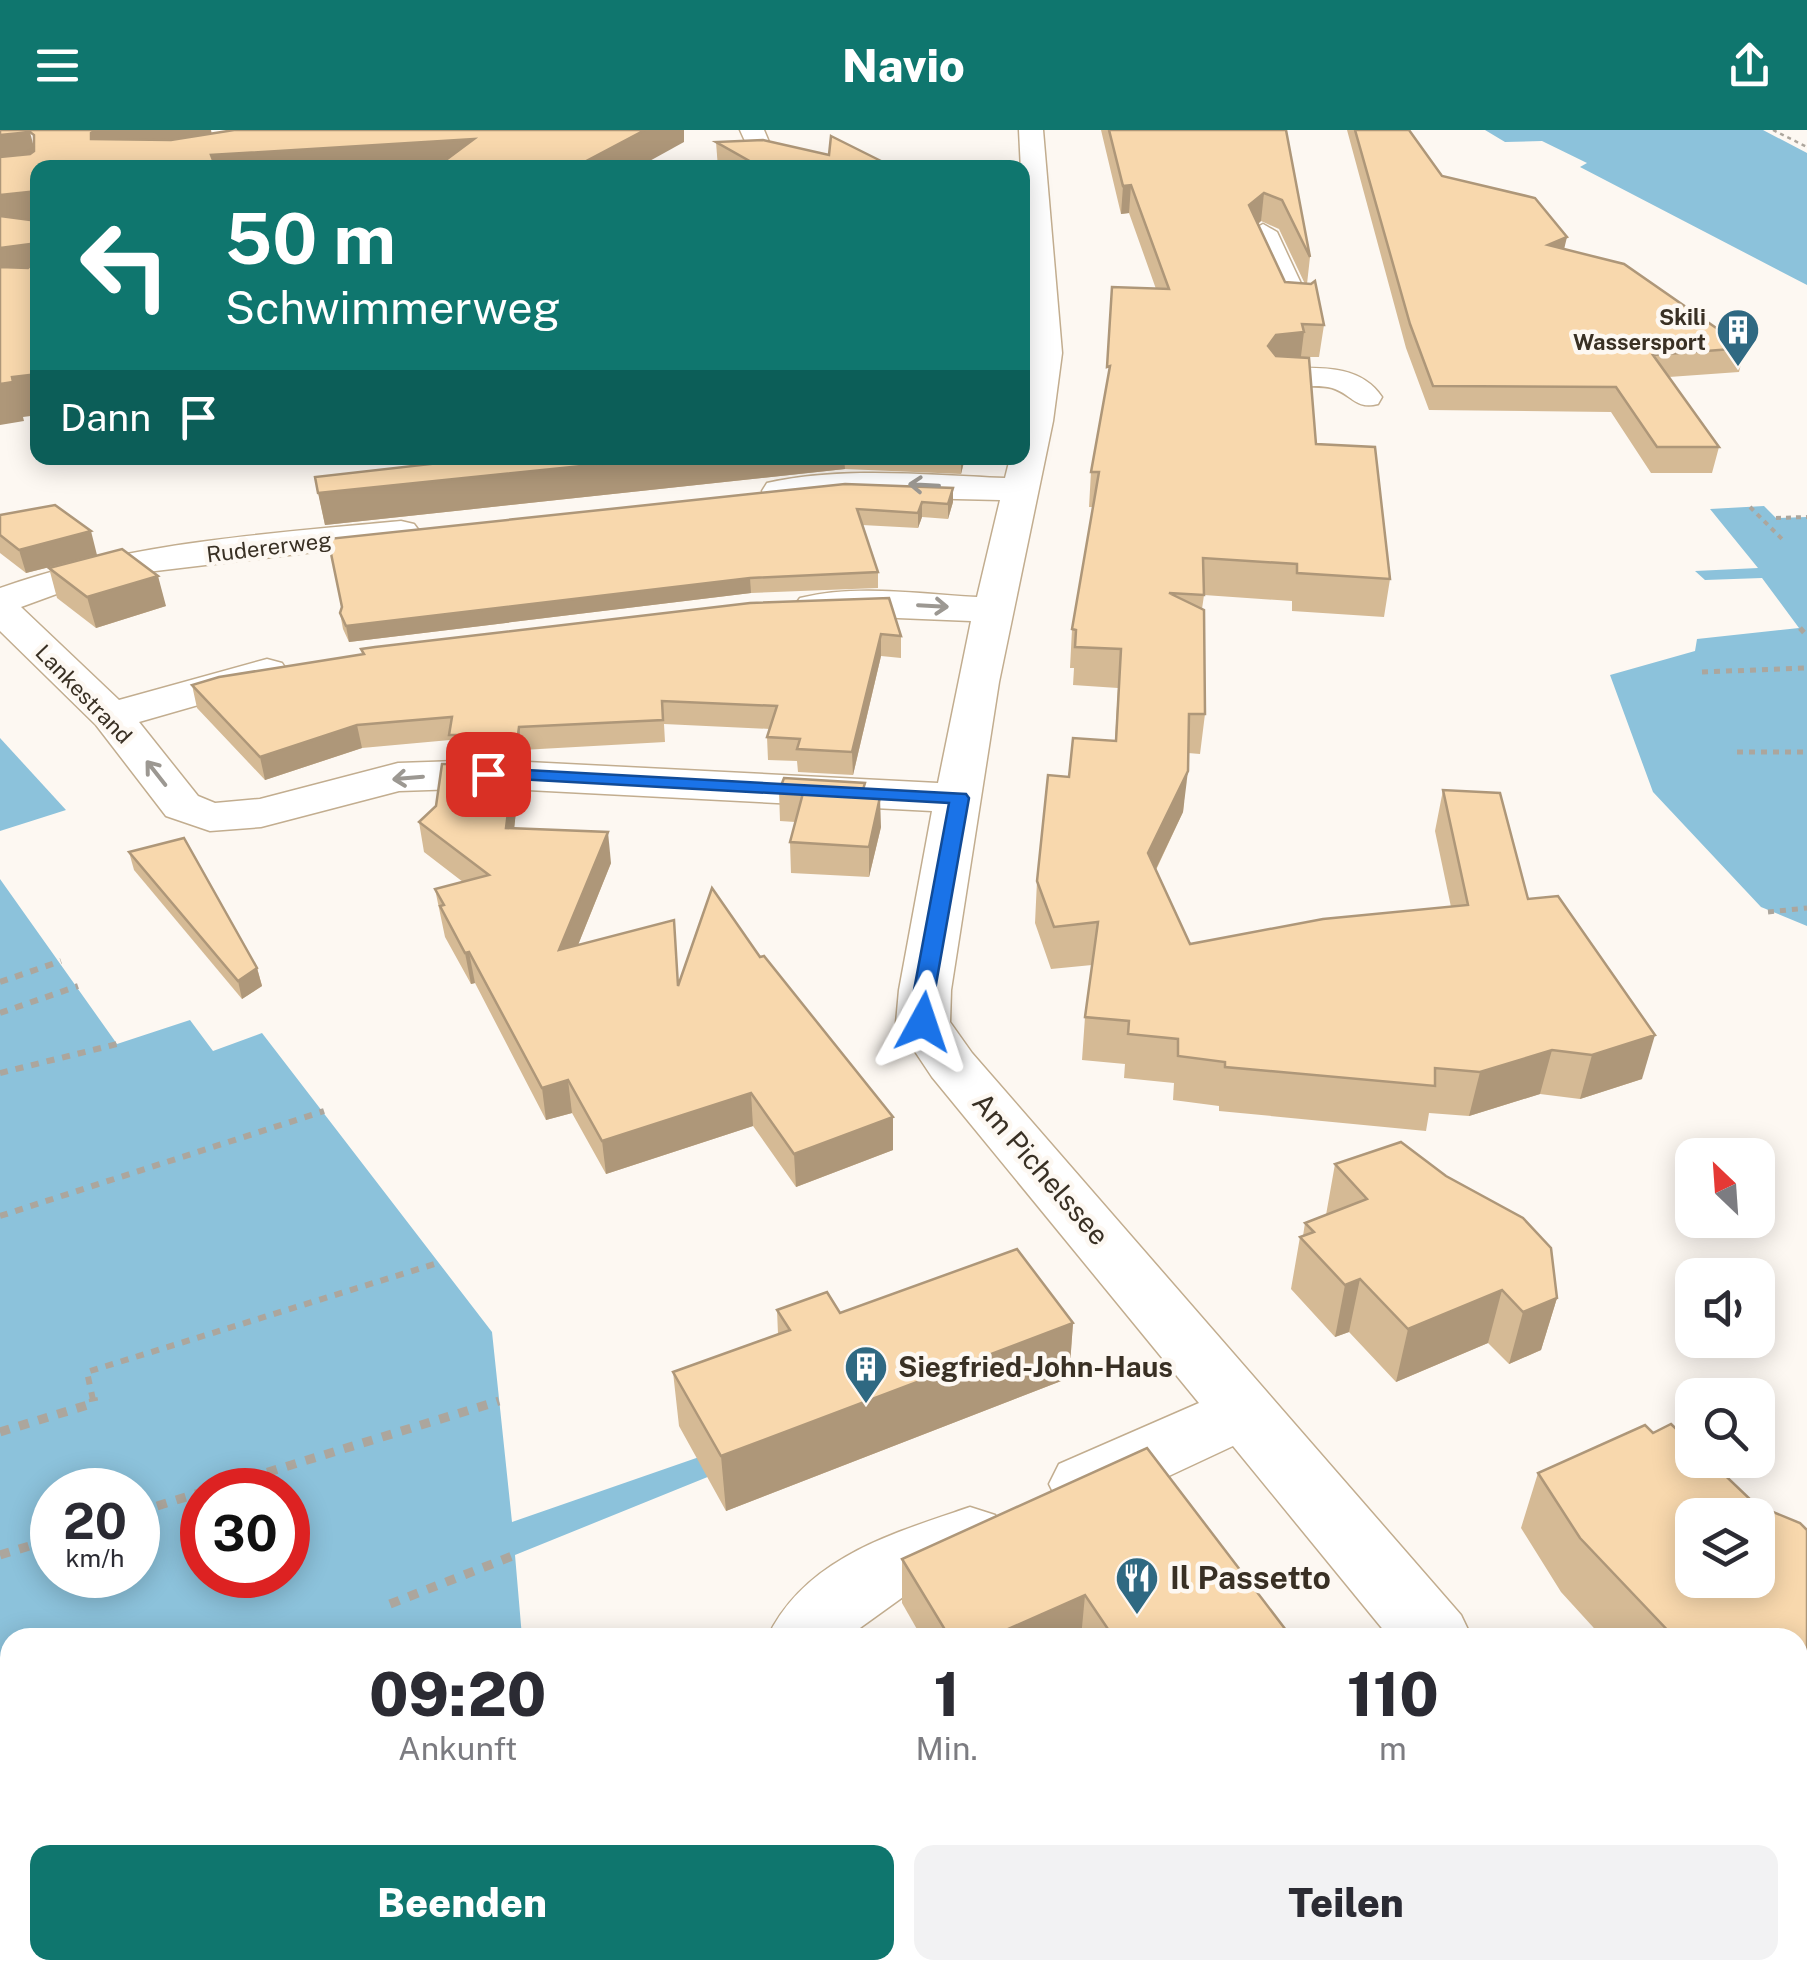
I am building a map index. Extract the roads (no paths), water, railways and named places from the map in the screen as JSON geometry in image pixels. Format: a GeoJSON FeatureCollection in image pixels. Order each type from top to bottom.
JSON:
{"type":"FeatureCollection","features":[{"type":"Feature","properties":{"kind":"street"},"geometry":{"type":"LineString","coordinates":[[752,130],[767,160]]}},
{"type":"Feature","properties":{"kind":"street","name":"Am Pichelssee"},"geometry":{"type":"LineString","coordinates":[[1030,441],[1046,353],[1031,130]]}},
{"type":"Feature","properties":{"kind":"street"},"geometry":{"type":"LineString","coordinates":[[1263,232],[1296,305]]}},
{"type":"Feature","properties":{"kind":"street"},"geometry":{"type":"LineString","coordinates":[[1284,378],[1343,380],[1358,386],[1366,397]]}},
{"type":"Feature","properties":{"kind":"street","name":"Am Pichelssee"},"geometry":{"type":"LineString","coordinates":[[1026,465],[959,798],[924,990],[923,1022],[952,1065],[1427,1628]]}},
{"type":"Feature","properties":{"kind":"street"},"geometry":{"type":"LineString","coordinates":[[747,495],[845,484],[1021,490]]}},
{"type":"Feature","properties":{"kind":"street","name":"Rudererweg"},"geometry":{"type":"LineString","coordinates":[[0,602],[48,582],[114,566],[434,528]]}},
{"type":"Feature","properties":{"kind":"street"},"geometry":{"type":"LineString","coordinates":[[770,608],[867,603],[994,610]]}},
{"type":"Feature","properties":{"kind":"street","name":"Lankestrand"},"geometry":{"type":"LineString","coordinates":[[0,609],[112,716],[182,806],[210,817],[262,812],[398,778],[488,774],[959,798]]}},
{"type":"Feature","properties":{"kind":"street"},"geometry":{"type":"LineString","coordinates":[[112,716],[242,676],[300,666]]}},
{"type":"Feature","properties":{"kind":"street"},"geometry":{"type":"LineString","coordinates":[[808,1628],[813,1618],[840,1594],[1246,1411]]}},
{"type":"Feature","properties":{"kind":"water"},"geometry":{"type":"Polygon","coordinates":[[[1485,130],[1763,130],[1807,153],[1807,285],[1580,167],[1587,163],[1542,141],[1505,142],[1485,130]]]}},
{"type":"Feature","properties":{"kind":"water"},"geometry":{"type":"Polygon","coordinates":[[[1764,506],[1776,518],[1807,517],[1807,926],[1761,907],[1653,792],[1610,675],[1695,651],[1697,639],[1799,628],[1762,578],[1705,580],[1695,571],[1758,568],[1710,509],[1764,506]]]}},
{"type":"Feature","properties":{"kind":"water"},"geometry":{"type":"Polygon","coordinates":[[[0,738],[66,810],[0,831],[0,738]]]}},
{"type":"Feature","properties":{"kind":"water"},"geometry":{"type":"Polygon","coordinates":[[[0,879],[117,1044],[190,1020],[213,1051],[262,1033],[492,1332],[512,1522],[705,1455],[715,1474],[515,1555],[521,1628],[0,1628],[0,879]]]}},
{"type":"Feature","properties":{"kind":"place","name":"Skili Wassersport"},"geometry":{"type":"Point","coordinates":[1738,368]}},
{"type":"Feature","properties":{"kind":"place","name":"Siegfried-John-Haus"},"geometry":{"type":"Point","coordinates":[866,1405]}},
{"type":"Feature","properties":{"kind":"place","name":"Il Passetto"},"geometry":{"type":"Point","coordinates":[1137,1616]}}]}
